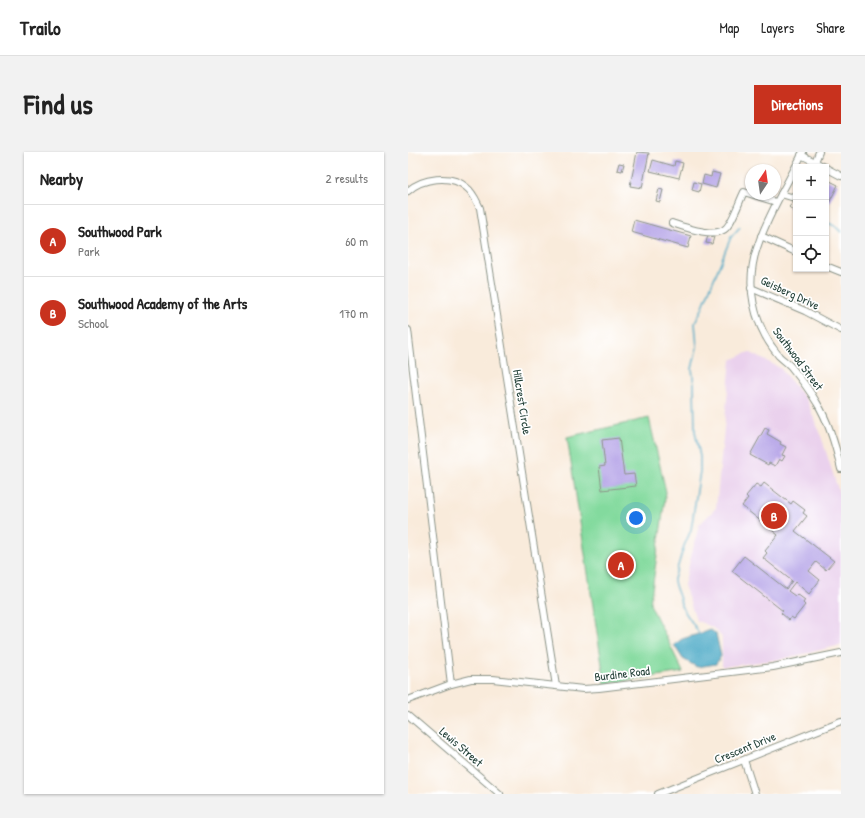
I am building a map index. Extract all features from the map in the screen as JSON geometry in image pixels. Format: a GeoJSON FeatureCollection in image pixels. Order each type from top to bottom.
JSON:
{"type":"FeatureCollection","features":[{"type":"Feature","properties":{"kind":"street"},"geometry":{"type":"LineString","coordinates":[[814,164],[820,152]]}},
{"type":"Feature","properties":{"kind":"street"},"geometry":{"type":"LineString","coordinates":[[802,154],[813,164]]}},
{"type":"Feature","properties":{"kind":"street","name":"Southwood Street"},"geometry":{"type":"LineString","coordinates":[[781,194],[802,154]]}},
{"type":"Feature","properties":{"kind":"street"},"geometry":{"type":"LineString","coordinates":[[829,169],[841,176]]}},
{"type":"Feature","properties":{"kind":"street","name":"Hillcrest Circle"},"geometry":{"type":"LineString","coordinates":[[408,191],[425,181],[442,179],[450,180],[465,186],[473,194],[480,208],[556,686]]}},
{"type":"Feature","properties":{"kind":"street"},"geometry":{"type":"LineString","coordinates":[[672,223],[703,232],[717,232],[724,230],[730,224],[744,192],[776,202]]}},
{"type":"Feature","properties":{"kind":"street"},"geometry":{"type":"LineString","coordinates":[[781,194],[793,196]]}},
{"type":"Feature","properties":{"kind":"street","name":"Southwood Street"},"geometry":{"type":"LineString","coordinates":[[776,202],[757,246],[752,270],[752,302],[758,321],[766,337],[779,355],[792,368],[818,404],[826,420],[841,469]]}},
{"type":"Feature","properties":{"kind":"street"},"geometry":{"type":"LineString","coordinates":[[761,236],[793,251]]}},
{"type":"Feature","properties":{"kind":"street"},"geometry":{"type":"LineString","coordinates":[[829,267],[841,272]]}},
{"type":"Feature","properties":{"kind":"street","name":"Geisberg Drive"},"geometry":{"type":"LineString","coordinates":[[751,288],[805,311],[841,330]]}},
{"type":"Feature","properties":{"kind":"street"},"geometry":{"type":"LineString","coordinates":[[408,330],[450,684]]}},
{"type":"Feature","properties":{"kind":"street","name":"Burdine Road"},"geometry":{"type":"LineString","coordinates":[[408,700],[450,684],[472,679],[485,678],[583,689],[599,688],[774,667],[841,653]]}},
{"type":"Feature","properties":{"kind":"street","name":"Lewis Street"},"geometry":{"type":"LineString","coordinates":[[408,715],[500,794]]}},
{"type":"Feature","properties":{"kind":"street","name":"Crescent Drive"},"geometry":{"type":"LineString","coordinates":[[658,794],[841,721]]}},
{"type":"Feature","properties":{"kind":"street"},"geometry":{"type":"LineString","coordinates":[[744,760],[755,794]]}},
{"type":"Feature","properties":{"kind":"shaded area"},"geometry":{"type":"Polygon","coordinates":[[[749,352],[780,368],[807,401],[821,436],[841,499],[841,645],[782,659],[722,667],[722,637],[712,627],[696,620],[684,585],[699,525],[716,508],[731,360],[749,352]]]}},
{"type":"Feature","properties":{"kind":"green space"},"geometry":{"type":"Polygon","coordinates":[[[649,418],[666,492],[650,604],[683,672],[605,684],[567,437],[649,418]]]}},
{"type":"Feature","properties":{"kind":"water"},"geometry":{"type":"Polygon","coordinates":[[[711,630],[716,634],[721,656],[716,664],[697,667],[683,659],[674,645],[682,639],[711,630]]]}},
{"type":"Feature","properties":{"kind":"building"},"geometry":{"type":"Polygon","coordinates":[[[637,152],[649,153],[642,188],[630,186],[637,152]]]}},
{"type":"Feature","properties":{"kind":"building"},"geometry":{"type":"Polygon","coordinates":[[[653,160],[674,166],[675,161],[683,163],[679,178],[650,171],[653,160]]]}},
{"type":"Feature","properties":{"kind":"building"},"geometry":{"type":"Polygon","coordinates":[[[619,163],[624,164],[622,171],[617,170],[619,163]]]}},
{"type":"Feature","properties":{"kind":"building"},"geometry":{"type":"Polygon","coordinates":[[[712,172],[720,174],[716,188],[702,184],[704,175],[711,177],[712,172]]]}},
{"type":"Feature","properties":{"kind":"building"},"geometry":{"type":"Polygon","coordinates":[[[829,180],[838,185],[829,203],[829,180]]]}},
{"type":"Feature","properties":{"kind":"building"},"geometry":{"type":"Polygon","coordinates":[[[694,182],[701,184],[699,192],[692,190],[694,182]]]}},
{"type":"Feature","properties":{"kind":"building"},"geometry":{"type":"Polygon","coordinates":[[[659,189],[663,190],[660,202],[656,201],[659,189]]]}},
{"type":"Feature","properties":{"kind":"building"},"geometry":{"type":"Polygon","coordinates":[[[793,202],[793,210],[789,207],[793,202]]]}},
{"type":"Feature","properties":{"kind":"building"},"geometry":{"type":"Polygon","coordinates":[[[634,220],[691,236],[688,248],[631,232],[634,220]]]}},
{"type":"Feature","properties":{"kind":"building"},"geometry":{"type":"Polygon","coordinates":[[[708,235],[714,237],[712,244],[706,243],[708,235]]]}},
{"type":"Feature","properties":{"kind":"building"},"geometry":{"type":"Polygon","coordinates":[[[765,428],[769,430],[767,434],[781,442],[780,444],[786,447],[782,455],[785,456],[782,461],[779,459],[775,466],[769,463],[768,465],[750,455],[765,428]]]}},
{"type":"Feature","properties":{"kind":"building"},"geometry":{"type":"Polygon","coordinates":[[[619,438],[624,475],[634,474],[636,486],[602,490],[599,467],[605,466],[602,440],[619,438]]]}},
{"type":"Feature","properties":{"kind":"building"},"geometry":{"type":"Polygon","coordinates":[[[764,483],[791,504],[793,501],[805,510],[803,513],[807,516],[795,531],[834,561],[826,570],[816,562],[809,571],[820,580],[809,594],[795,582],[788,591],[795,596],[797,594],[805,600],[803,603],[805,605],[794,619],[791,617],[789,620],[781,613],[783,611],[732,571],[744,556],[786,589],[792,581],[763,558],[767,553],[765,551],[778,535],[742,506],[748,498],[746,496],[756,484],[761,487],[764,483]]]}},
{"type":"Feature","properties":{"kind":"waterway"},"geometry":{"type":"LineString","coordinates":[[829,223],[835,226],[841,232]]}},
{"type":"Feature","properties":{"kind":"waterway"},"geometry":{"type":"LineString","coordinates":[[699,633],[681,606],[674,579],[684,546],[691,530],[700,471],[700,457],[695,431],[694,384],[692,369],[697,347],[695,323],[731,237],[740,227]]}},
{"type":"Feature","properties":{"kind":"place","name":"Southwood Academy of the Arts"},"geometry":{"type":"Point","coordinates":[774,516]}},
{"type":"Feature","properties":{"kind":"place","name":"Southwood Park"},"geometry":{"type":"Point","coordinates":[621,565]}}]}
